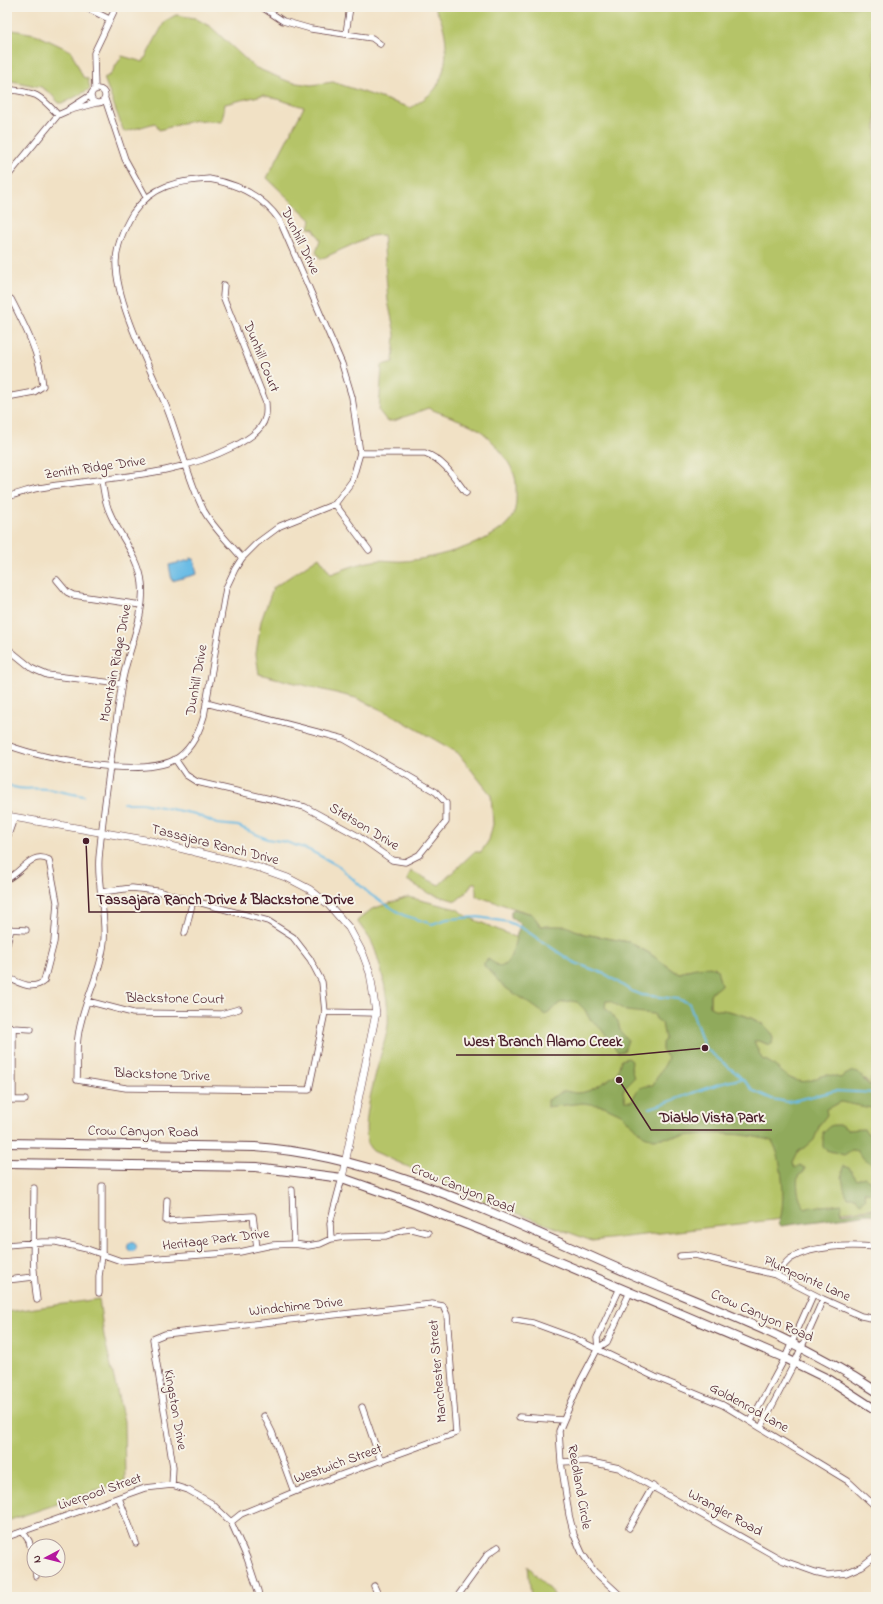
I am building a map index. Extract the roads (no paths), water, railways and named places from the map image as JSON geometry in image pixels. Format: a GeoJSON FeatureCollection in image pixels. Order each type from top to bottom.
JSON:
{"type":"FeatureCollection","features":[{"type":"Feature","properties":{"kind":"main road","name":"Crow Canyon Road"},"geometry":{"type":"LineString","coordinates":[[7,1143],[255,1147],[286,1149],[346,1161],[433,1190],[792,1343],[848,1372],[876,1391]]}},
{"type":"Feature","properties":{"kind":"main road","name":"Crow Canyon Road"},"geometry":{"type":"LineString","coordinates":[[7,1163],[256,1167],[342,1178],[432,1210],[795,1362],[830,1380],[876,1410]]}},
{"type":"Feature","properties":{"kind":"street"},"geometry":{"type":"LineString","coordinates":[[85,7],[109,19]]}},
{"type":"Feature","properties":{"kind":"street"},"geometry":{"type":"LineString","coordinates":[[116,7],[94,53],[95,69],[93,92],[93,101],[98,103],[116,131]]}},
{"type":"Feature","properties":{"kind":"street"},"geometry":{"type":"LineString","coordinates":[[262,7],[283,21],[312,29],[372,38],[380,44]]}},
{"type":"Feature","properties":{"kind":"street"},"geometry":{"type":"LineString","coordinates":[[346,33],[350,7]]}},
{"type":"Feature","properties":{"kind":"street"},"geometry":{"type":"LineString","coordinates":[[95,69],[105,95],[125,159],[146,197]]}},
{"type":"Feature","properties":{"kind":"street"},"geometry":{"type":"LineString","coordinates":[[7,89],[28,92],[41,97],[58,115]]}},
{"type":"Feature","properties":{"kind":"street"},"geometry":{"type":"LineString","coordinates":[[67,111],[77,102],[93,92],[102,90]]}},
{"type":"Feature","properties":{"kind":"street"},"geometry":{"type":"LineString","coordinates":[[7,177],[58,115],[67,111],[98,103],[105,99]]}},
{"type":"Feature","properties":{"kind":"street","name":"Dunhill Drive"},"geometry":{"type":"LineString","coordinates":[[7,745],[28,753],[110,767],[156,767],[175,759],[184,752],[199,732],[206,703],[226,588],[242,558],[257,543],[280,526],[335,504],[352,481],[360,452],[352,397],[342,364],[292,245],[280,221],[273,210],[260,198],[247,190],[224,182],[209,179],[172,183],[146,197],[126,224],[118,244],[116,261],[118,284],[135,331],[177,431],[187,466],[204,510],[214,526],[242,558]]}},
{"type":"Feature","properties":{"kind":"street","name":"Dunhill Court"},"geometry":{"type":"LineString","coordinates":[[187,466],[218,454],[246,440],[260,427],[266,418],[266,403],[223,296],[224,285]]}},
{"type":"Feature","properties":{"kind":"street"},"geometry":{"type":"LineString","coordinates":[[7,300],[11,299],[30,337],[42,372],[43,386],[34,392],[7,397]]}},
{"type":"Feature","properties":{"kind":"street"},"geometry":{"type":"LineString","coordinates":[[360,452],[425,453],[435,457],[448,469],[466,493]]}},
{"type":"Feature","properties":{"kind":"street","name":"Zenith Ridge Drive"},"geometry":{"type":"LineString","coordinates":[[7,497],[39,488],[140,476],[187,466]]}},
{"type":"Feature","properties":{"kind":"street","name":"Mountain Ridge Drive"},"geometry":{"type":"LineString","coordinates":[[102,480],[106,502],[138,566],[142,584],[138,626],[126,662],[121,684],[102,833]]}},
{"type":"Feature","properties":{"kind":"street"},"geometry":{"type":"LineString","coordinates":[[335,504],[369,550]]}},
{"type":"Feature","properties":{"kind":"street"},"geometry":{"type":"LineString","coordinates":[[57,580],[67,592],[74,595],[141,605]]}},
{"type":"Feature","properties":{"kind":"street"},"geometry":{"type":"LineString","coordinates":[[7,648],[33,669],[47,674],[121,684]]}},
{"type":"Feature","properties":{"kind":"street","name":"Stetson Drive"},"geometry":{"type":"LineString","coordinates":[[175,759],[186,775],[197,782],[305,807],[358,836],[392,860],[405,862],[419,855],[446,822],[446,803],[436,792],[344,739],[206,703]]}},
{"type":"Feature","properties":{"kind":"street"},"geometry":{"type":"LineString","coordinates":[[7,838],[10,817]]}},
{"type":"Feature","properties":{"kind":"street","name":"Tassajara Ranch Drive"},"geometry":{"type":"LineString","coordinates":[[10,817],[151,841],[260,868],[288,878],[309,889],[328,904],[349,928],[370,973],[376,1014],[342,1178]]}},
{"type":"Feature","properties":{"kind":"street","name":"Blackstone Drive"},"geometry":{"type":"LineString","coordinates":[[102,833],[99,860],[102,892],[105,924],[104,943],[97,974],[87,1001],[78,1036],[78,1080],[126,1088],[309,1090],[325,1012],[322,982],[310,958],[293,937],[268,921],[157,890],[132,888],[102,892]]}},
{"type":"Feature","properties":{"kind":"street"},"geometry":{"type":"LineString","coordinates":[[7,879],[15,875],[24,865],[35,858],[44,858],[49,860],[57,902],[54,942],[44,981],[40,985],[30,986],[19,984],[7,977]]}},
{"type":"Feature","properties":{"kind":"street"},"geometry":{"type":"LineString","coordinates":[[185,933],[193,900]]}},
{"type":"Feature","properties":{"kind":"street"},"geometry":{"type":"LineString","coordinates":[[7,944],[9,929],[26,930]]}},
{"type":"Feature","properties":{"kind":"street","name":"Blackstone Court"},"geometry":{"type":"LineString","coordinates":[[87,1001],[133,1013],[221,1014],[240,1009]]}},
{"type":"Feature","properties":{"kind":"street"},"geometry":{"type":"LineString","coordinates":[[325,1012],[376,1014]]}},
{"type":"Feature","properties":{"kind":"street"},"geometry":{"type":"LineString","coordinates":[[7,1025],[13,1028],[31,1029]]}},
{"type":"Feature","properties":{"kind":"street"},"geometry":{"type":"LineString","coordinates":[[13,1028],[10,1100],[25,1100]]}},
{"type":"Feature","properties":{"kind":"street"},"geometry":{"type":"LineString","coordinates":[[331,1239],[330,1223],[342,1178]]}},
{"type":"Feature","properties":{"kind":"street"},"geometry":{"type":"LineString","coordinates":[[99,1293],[99,1276],[102,1256],[102,1186]]}},
{"type":"Feature","properties":{"kind":"street"},"geometry":{"type":"LineString","coordinates":[[34,1188],[34,1233],[32,1242],[34,1277],[38,1300]]}},
{"type":"Feature","properties":{"kind":"street"},"geometry":{"type":"LineString","coordinates":[[292,1190],[294,1244]]}},
{"type":"Feature","properties":{"kind":"street"},"geometry":{"type":"LineString","coordinates":[[167,1200],[166,1221],[253,1216],[257,1248]]}},
{"type":"Feature","properties":{"kind":"street","name":"Heritage Park Drive"},"geometry":{"type":"LineString","coordinates":[[7,1245],[32,1242],[56,1242],[87,1249],[102,1256],[121,1261],[128,1261],[240,1252],[257,1248],[294,1244],[308,1246],[320,1244],[331,1239],[344,1237],[386,1236],[403,1230],[412,1229],[428,1233]]}},
{"type":"Feature","properties":{"kind":"street"},"geometry":{"type":"LineString","coordinates":[[776,1275],[788,1260],[797,1255],[833,1247],[876,1247]]}},
{"type":"Feature","properties":{"kind":"street","name":"Plumpointe Lane"},"geometry":{"type":"LineString","coordinates":[[680,1256],[694,1255],[747,1266],[776,1275],[823,1300],[861,1316],[876,1319]]}},
{"type":"Feature","properties":{"kind":"street"},"geometry":{"type":"LineString","coordinates":[[7,1280],[34,1277]]}},
{"type":"Feature","properties":{"kind":"street","name":"Reedland Circle"},"geometry":{"type":"LineString","coordinates":[[598,1348],[597,1338],[620,1288]]}},
{"type":"Feature","properties":{"kind":"street","name":"Reedland Circle"},"geometry":{"type":"LineString","coordinates":[[622,1597],[594,1571],[582,1554],[574,1535],[569,1514],[561,1462],[559,1431],[598,1348],[607,1342],[630,1292]]}},
{"type":"Feature","properties":{"kind":"street"},"geometry":{"type":"LineString","coordinates":[[751,1421],[785,1358],[813,1295]]}},
{"type":"Feature","properties":{"kind":"street"},"geometry":{"type":"LineString","coordinates":[[761,1427],[802,1348],[823,1300]]}},
{"type":"Feature","properties":{"kind":"street","name":"Windchime Drive"},"geometry":{"type":"LineString","coordinates":[[153,1339],[165,1334],[432,1304],[443,1306]]}},
{"type":"Feature","properties":{"kind":"street","name":"Manchester Street"},"geometry":{"type":"LineString","coordinates":[[443,1306],[447,1315],[456,1434]]}},
{"type":"Feature","properties":{"kind":"street","name":"Goldenrod Lane"},"geometry":{"type":"LineString","coordinates":[[515,1320],[533,1323],[598,1348],[656,1377],[723,1405],[848,1481],[876,1507]]}},
{"type":"Feature","properties":{"kind":"street","name":"Kingston Drive"},"geometry":{"type":"LineString","coordinates":[[153,1339],[173,1467],[172,1485]]}},
{"type":"Feature","properties":{"kind":"street"},"geometry":{"type":"LineString","coordinates":[[362,1407],[380,1462]]}},
{"type":"Feature","properties":{"kind":"street"},"geometry":{"type":"LineString","coordinates":[[264,1416],[272,1432],[294,1492]]}},
{"type":"Feature","properties":{"kind":"street"},"geometry":{"type":"LineString","coordinates":[[519,1417],[563,1420]]}},
{"type":"Feature","properties":{"kind":"street","name":"Westwich Street"},"geometry":{"type":"LineString","coordinates":[[231,1522],[241,1514],[294,1492],[456,1434]]}},
{"type":"Feature","properties":{"kind":"street","name":"Wrangler Road"},"geometry":{"type":"LineString","coordinates":[[561,1462],[586,1462],[608,1465],[630,1474],[784,1561],[814,1572],[828,1574],[846,1573],[862,1566],[876,1555]]}},
{"type":"Feature","properties":{"kind":"street","name":"Liverpool Street"},"geometry":{"type":"LineString","coordinates":[[7,1537],[145,1488],[172,1485],[188,1490],[211,1503],[231,1522],[247,1558],[258,1591],[258,1597]]}},
{"type":"Feature","properties":{"kind":"street"},"geometry":{"type":"LineString","coordinates":[[630,1528],[653,1486]]}},
{"type":"Feature","properties":{"kind":"street"},"geometry":{"type":"LineString","coordinates":[[119,1498],[136,1543]]}},
{"type":"Feature","properties":{"kind":"street"},"geometry":{"type":"LineString","coordinates":[[23,1532],[27,1538]]}},
{"type":"Feature","properties":{"kind":"street"},"geometry":{"type":"LineString","coordinates":[[457,1597],[488,1554],[498,1547]]}},
{"type":"Feature","properties":{"kind":"street"},"geometry":{"type":"LineString","coordinates":[[374,1586],[380,1597]]}},
{"type":"Feature","properties":{"kind":"water"},"geometry":{"type":"Polygon","coordinates":[[[190,558],[194,559],[197,574],[172,581],[169,565],[190,560],[190,558]]]}},
{"type":"Feature","properties":{"kind":"water"},"geometry":{"type":"Polygon","coordinates":[[[132,1242],[137,1247],[132,1252],[127,1247],[132,1242]]]}},
{"type":"Feature","properties":{"kind":"waterway"},"geometry":{"type":"LineString","coordinates":[[7,784],[21,789],[47,789],[84,796]]}},
{"type":"Feature","properties":{"kind":"waterway"},"geometry":{"type":"LineString","coordinates":[[123,803],[142,803],[195,814],[217,824],[238,826],[267,839],[286,842],[309,850],[337,865],[371,895],[403,915],[432,924],[447,919],[478,917],[508,922],[522,928],[573,962],[607,975],[631,991],[642,995],[678,999],[689,1003],[705,1048],[736,1073],[754,1091],[772,1099],[788,1102],[835,1091],[876,1093]]}},
{"type":"Feature","properties":{"kind":"waterway"},"geometry":{"type":"LineString","coordinates":[[650,1108],[718,1084],[741,1079]]}},
{"type":"Feature","properties":{"kind":"place","name":"Tassajara Ranch Drive & Blackstone Drive"},"geometry":{"type":"Point","coordinates":[86,841]}},
{"type":"Feature","properties":{"kind":"place","name":"West Branch Alamo Creek"},"geometry":{"type":"Point","coordinates":[705,1048]}},
{"type":"Feature","properties":{"kind":"place","name":"Diablo Vista Park"},"geometry":{"type":"Point","coordinates":[619,1080]}}]}
